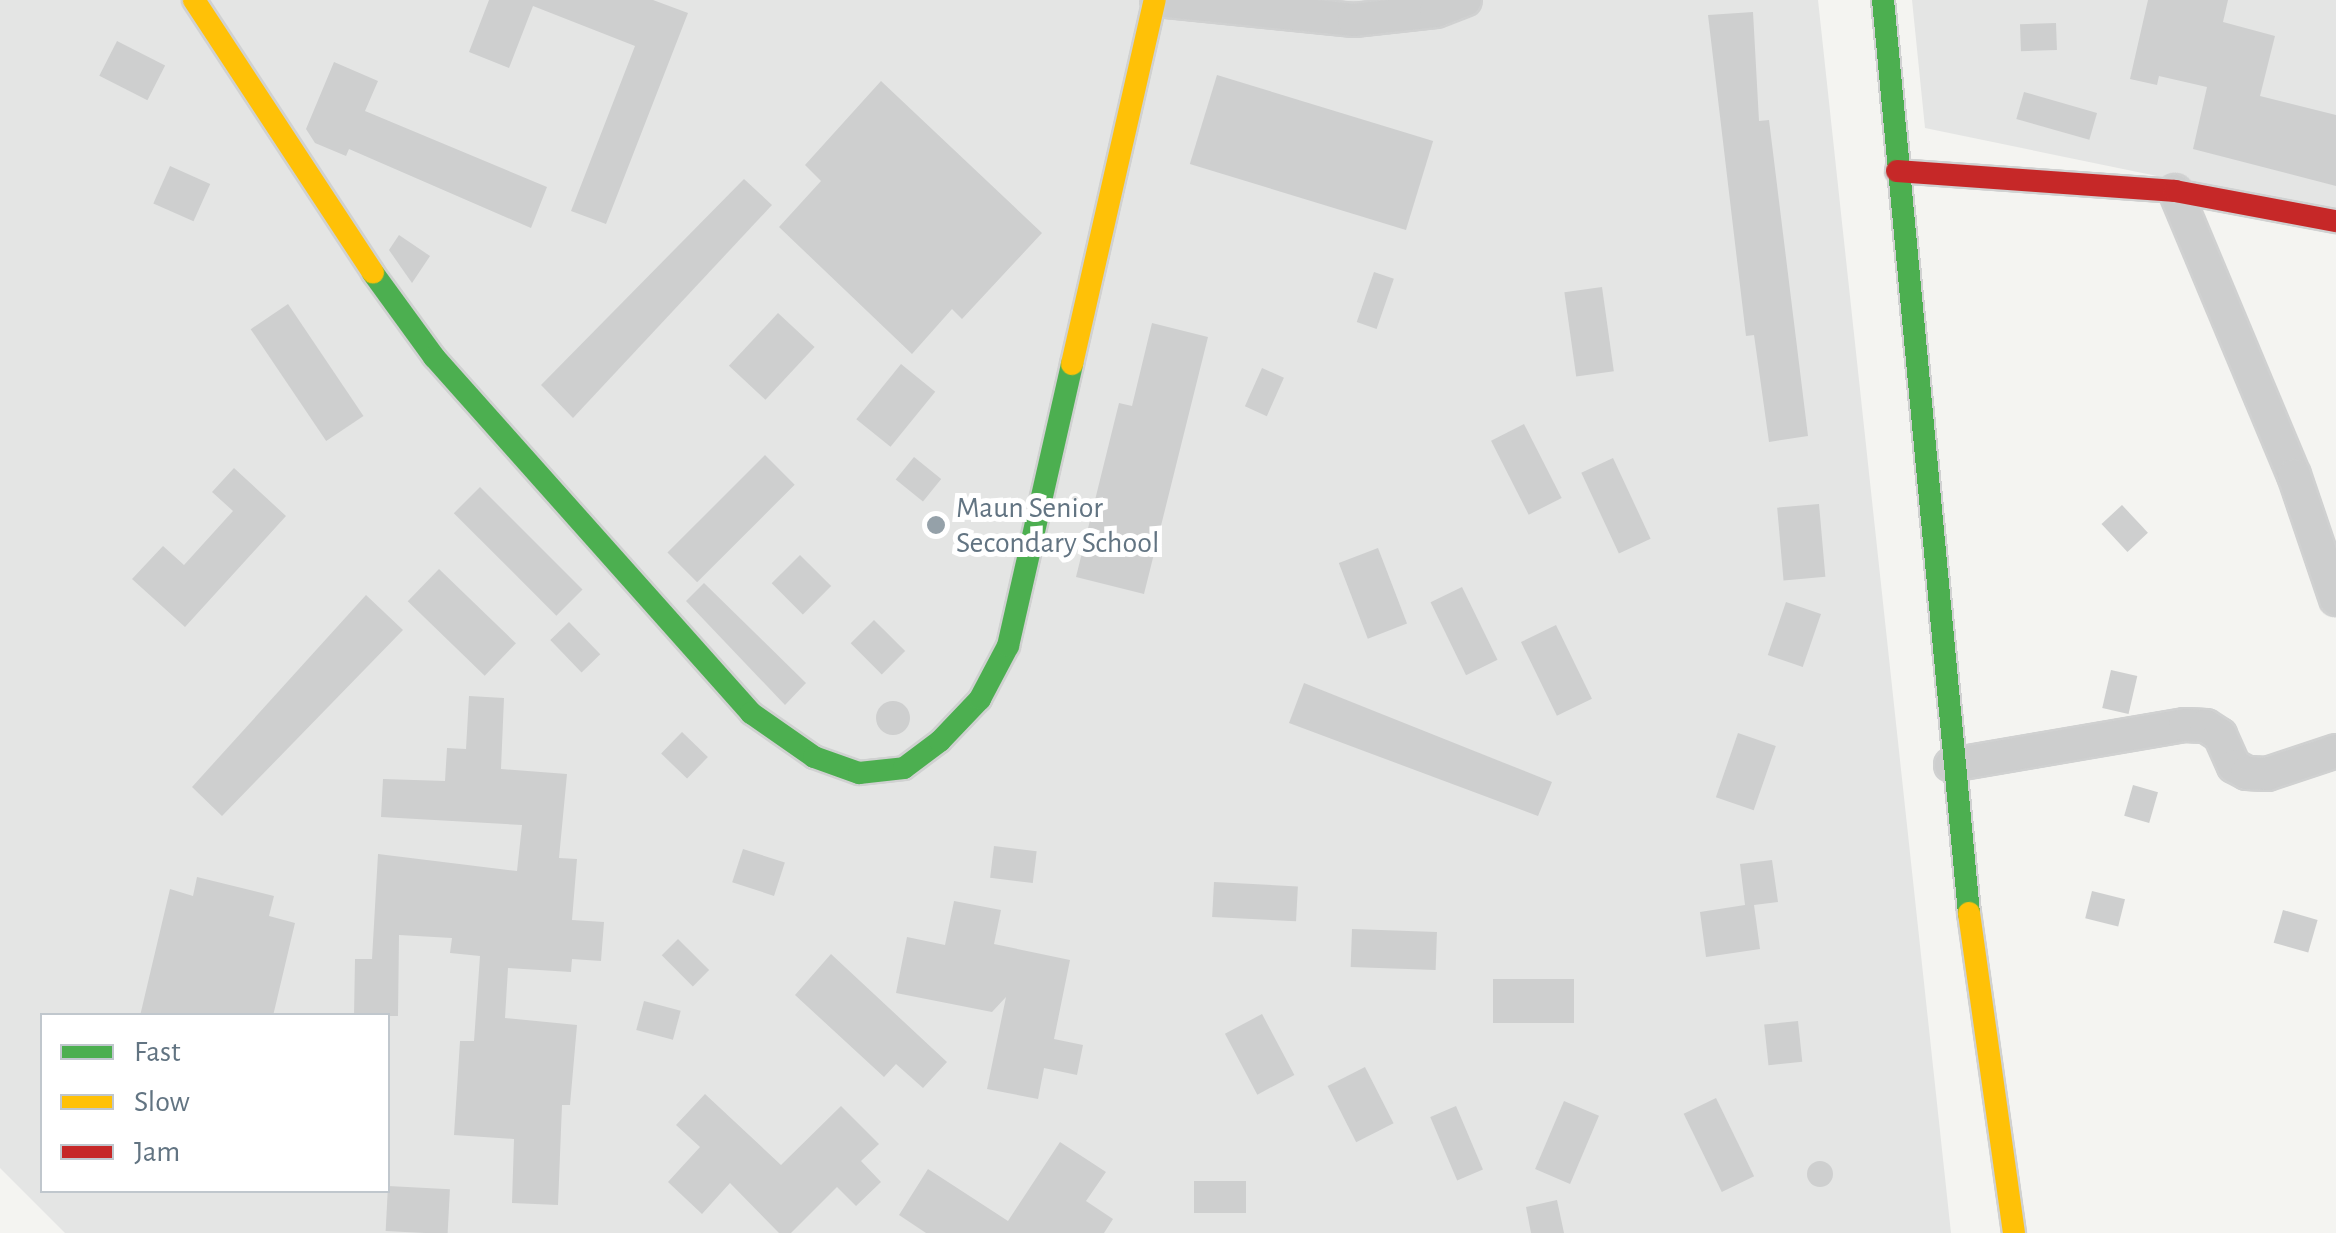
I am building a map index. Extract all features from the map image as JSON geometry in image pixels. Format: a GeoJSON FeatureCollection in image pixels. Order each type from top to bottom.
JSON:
{"type":"FeatureCollection","features":[{"type":"Feature","properties":{"kind":"street"},"geometry":{"type":"LineString","coordinates":[[194,0],[316,195],[434,357],[752,712],[814,757],[859,774],[904,768],[940,741],[980,699],[1008,646],[1156,0],[1354,20],[1436,10],[1464,0]]}},
{"type":"Feature","properties":{"kind":"street"},"geometry":{"type":"LineString","coordinates":[[1883,0],[1951,765],[2014,1233]]}},
{"type":"Feature","properties":{"kind":"street"},"geometry":{"type":"LineString","coordinates":[[1897,171],[2176,191],[2336,222]]}},
{"type":"Feature","properties":{"kind":"street"},"geometry":{"type":"LineString","coordinates":[[2176,191],[2294,475],[2336,599]]}},
{"type":"Feature","properties":{"kind":"street"},"geometry":{"type":"LineString","coordinates":[[1951,765],[2185,726],[2206,726],[2220,736],[2234,766],[2247,773],[2267,774],[2336,751]]}},
{"type":"Feature","properties":{"kind":"shaded area","name":"Maun Senior Secondary School"},"geometry":{"type":"Polygon","coordinates":[[[0,0],[1818,0],[1951,1233],[65,1233],[0,1168],[0,0]]]}},
{"type":"Feature","properties":{"kind":"shaded area"},"geometry":{"type":"Polygon","coordinates":[[[1912,0],[2336,0],[2336,213],[1925,128],[1912,0]]]}},
{"type":"Feature","properties":{"kind":"building"},"geometry":{"type":"Polygon","coordinates":[[[489,0],[653,0],[688,13],[606,224],[571,211],[635,46],[533,6],[509,68],[469,52],[489,0]]]}},
{"type":"Feature","properties":{"kind":"building"},"geometry":{"type":"Polygon","coordinates":[[[2148,0],[2228,0],[2223,22],[2275,36],[2260,96],[2336,115],[2336,186],[2193,149],[2207,87],[2159,76],[2157,85],[2130,79],[2148,0]]]}},
{"type":"Feature","properties":{"kind":"building"},"geometry":{"type":"Polygon","coordinates":[[[1753,12],[1759,121],[1769,120],[1808,436],[1769,442],[1754,335],[1746,336],[1708,15],[1753,12]]]}},
{"type":"Feature","properties":{"kind":"building"},"geometry":{"type":"Polygon","coordinates":[[[2056,23],[2057,50],[2021,51],[2020,24],[2056,23]]]}},
{"type":"Feature","properties":{"kind":"building"},"geometry":{"type":"Polygon","coordinates":[[[117,41],[165,66],[147,100],[99,76],[117,41]]]}},
{"type":"Feature","properties":{"kind":"building"},"geometry":{"type":"Polygon","coordinates":[[[334,62],[378,81],[365,111],[547,187],[531,228],[349,149],[346,156],[315,143],[306,129],[334,62]]]}},
{"type":"Feature","properties":{"kind":"building"},"geometry":{"type":"Polygon","coordinates":[[[1217,75],[1433,141],[1406,230],[1190,164],[1217,75]]]}},
{"type":"Feature","properties":{"kind":"building"},"geometry":{"type":"Polygon","coordinates":[[[881,81],[1042,233],[962,319],[952,309],[912,354],[779,227],[821,181],[805,165],[881,81]]]}},
{"type":"Feature","properties":{"kind":"building"},"geometry":{"type":"Polygon","coordinates":[[[2024,92],[2097,113],[2089,140],[2016,119],[2024,92]]]}},
{"type":"Feature","properties":{"kind":"building"},"geometry":{"type":"Polygon","coordinates":[[[170,166],[210,184],[194,221],[153,203],[170,166]]]}},
{"type":"Feature","properties":{"kind":"building"},"geometry":{"type":"Polygon","coordinates":[[[744,179],[772,205],[573,418],[541,385],[744,179]]]}},
{"type":"Feature","properties":{"kind":"building"},"geometry":{"type":"Polygon","coordinates":[[[399,235],[430,256],[412,283],[389,250],[399,235]]]}},
{"type":"Feature","properties":{"kind":"building"},"geometry":{"type":"Polygon","coordinates":[[[1374,272],[1394,279],[1377,329],[1357,322],[1374,272]]]}},
{"type":"Feature","properties":{"kind":"building"},"geometry":{"type":"Polygon","coordinates":[[[1602,287],[1614,371],[1576,376],[1564,292],[1602,287]]]}},
{"type":"Feature","properties":{"kind":"building"},"geometry":{"type":"Polygon","coordinates":[[[288,304],[363,416],[326,441],[251,329],[288,304]]]}},
{"type":"Feature","properties":{"kind":"building"},"geometry":{"type":"Polygon","coordinates":[[[778,313],[815,347],[765,400],[729,366],[778,313]]]}},
{"type":"Feature","properties":{"kind":"building"},"geometry":{"type":"Polygon","coordinates":[[[1152,323],[1208,337],[1144,594],[1076,577],[1119,403],[1132,406],[1152,323]]]}},
{"type":"Feature","properties":{"kind":"building"},"geometry":{"type":"Polygon","coordinates":[[[901,364],[935,392],[891,447],[856,419],[901,364]]]}},
{"type":"Feature","properties":{"kind":"building"},"geometry":{"type":"Polygon","coordinates":[[[1262,368],[1284,378],[1267,416],[1245,406],[1262,368]]]}},
{"type":"Feature","properties":{"kind":"building"},"geometry":{"type":"Polygon","coordinates":[[[1524,424],[1562,498],[1529,515],[1491,441],[1524,424]]]}},
{"type":"Feature","properties":{"kind":"building"},"geometry":{"type":"Polygon","coordinates":[[[765,455],[795,485],[697,582],[667,553],[765,455]]]}},
{"type":"Feature","properties":{"kind":"building"},"geometry":{"type":"Polygon","coordinates":[[[914,457],[941,479],[923,502],[896,480],[914,457]]]}},
{"type":"Feature","properties":{"kind":"building"},"geometry":{"type":"Polygon","coordinates":[[[1613,458],[1651,539],[1619,553],[1581,473],[1613,458]]]}},
{"type":"Feature","properties":{"kind":"building"},"geometry":{"type":"Polygon","coordinates":[[[234,468],[286,516],[185,627],[132,579],[163,546],[184,565],[233,511],[212,492],[234,468]]]}},
{"type":"Feature","properties":{"kind":"building"},"geometry":{"type":"Polygon","coordinates":[[[480,487],[583,590],[556,616],[454,513],[480,487]]]}},
{"type":"Feature","properties":{"kind":"building"},"geometry":{"type":"Polygon","coordinates":[[[1819,504],[1825,577],[1784,580],[1777,508],[1819,504]]]}},
{"type":"Feature","properties":{"kind":"building"},"geometry":{"type":"Polygon","coordinates":[[[2122,505],[2148,533],[2127,552],[2102,524],[2122,505]]]}},
{"type":"Feature","properties":{"kind":"building"},"geometry":{"type":"Polygon","coordinates":[[[1378,548],[1407,624],[1368,639],[1339,563],[1378,548]]]}},
{"type":"Feature","properties":{"kind":"building"},"geometry":{"type":"Polygon","coordinates":[[[800,555],[831,586],[803,614],[772,583],[800,555]]]}},
{"type":"Feature","properties":{"kind":"building"},"geometry":{"type":"Polygon","coordinates":[[[439,569],[516,643],[485,676],[408,601],[439,569]]]}},
{"type":"Feature","properties":{"kind":"building"},"geometry":{"type":"Polygon","coordinates":[[[704,583],[806,683],[785,705],[686,601],[704,583]]]}},
{"type":"Feature","properties":{"kind":"building"},"geometry":{"type":"Polygon","coordinates":[[[1462,587],[1498,660],[1466,675],[1431,602],[1462,587]]]}},
{"type":"Feature","properties":{"kind":"building"},"geometry":{"type":"Polygon","coordinates":[[[366,595],[403,630],[222,816],[192,787],[366,595]]]}},
{"type":"Feature","properties":{"kind":"building"},"geometry":{"type":"Polygon","coordinates":[[[1786,602],[1821,614],[1803,667],[1768,655],[1786,602]]]}},
{"type":"Feature","properties":{"kind":"building"},"geometry":{"type":"Polygon","coordinates":[[[874,620],[905,651],[882,674],[851,643],[874,620]]]}},
{"type":"Feature","properties":{"kind":"building"},"geometry":{"type":"Polygon","coordinates":[[[569,622],[600,654],[582,672],[550,640],[569,622]]]}},
{"type":"Feature","properties":{"kind":"building"},"geometry":{"type":"Polygon","coordinates":[[[1556,625],[1592,699],[1557,716],[1521,642],[1556,625]]]}},
{"type":"Feature","properties":{"kind":"building"},"geometry":{"type":"Polygon","coordinates":[[[2111,670],[2137,676],[2129,714],[2102,708],[2111,670]]]}},
{"type":"Feature","properties":{"kind":"building"},"geometry":{"type":"Polygon","coordinates":[[[1304,683],[1552,782],[1538,816],[1289,723],[1304,683]]]}},
{"type":"Feature","properties":{"kind":"building"},"geometry":{"type":"Polygon","coordinates":[[[469,696],[504,698],[501,769],[567,774],[559,858],[577,859],[572,920],[604,922],[601,961],[572,959],[571,972],[508,968],[505,1018],[577,1025],[570,1105],[562,1105],[558,1205],[512,1203],[514,1139],[454,1135],[460,1041],[474,1041],[480,956],[450,953],[452,938],[399,935],[398,1016],[354,1013],[355,959],[372,959],[378,854],[517,871],[522,825],[381,817],[383,779],[445,781],[447,748],[466,749],[469,696]]]}},
{"type":"Feature","properties":{"kind":"building"},"geometry":{"type":"Polygon","coordinates":[[[893,701],[905,706],[910,718],[905,730],[893,735],[881,730],[876,718],[881,706],[893,701]]]}},
{"type":"Feature","properties":{"kind":"building"},"geometry":{"type":"Polygon","coordinates":[[[682,732],[708,757],[687,779],[661,754],[682,732]]]}},
{"type":"Feature","properties":{"kind":"building"},"geometry":{"type":"Polygon","coordinates":[[[1738,733],[1776,746],[1754,810],[1716,797],[1738,733]]]}},
{"type":"Feature","properties":{"kind":"building"},"geometry":{"type":"Polygon","coordinates":[[[2133,785],[2158,792],[2149,823],[2124,816],[2133,785]]]}},
{"type":"Feature","properties":{"kind":"building"},"geometry":{"type":"Polygon","coordinates":[[[994,846],[1037,851],[1033,883],[990,878],[994,846]]]}},
{"type":"Feature","properties":{"kind":"building"},"geometry":{"type":"Polygon","coordinates":[[[743,849],[785,863],[774,896],[732,882],[743,849]]]}},
{"type":"Feature","properties":{"kind":"building"},"geometry":{"type":"Polygon","coordinates":[[[1772,860],[1778,902],[1754,905],[1760,949],[1706,957],[1700,912],[1745,905],[1740,864],[1772,860]]]}},
{"type":"Feature","properties":{"kind":"building"},"geometry":{"type":"Polygon","coordinates":[[[197,877],[274,896],[269,916],[295,923],[274,1013],[141,1013],[170,889],[193,896],[197,877]]]}},
{"type":"Feature","properties":{"kind":"building"},"geometry":{"type":"Polygon","coordinates":[[[1214,882],[1298,886],[1296,921],[1212,917],[1214,882]]]}},
{"type":"Feature","properties":{"kind":"building"},"geometry":{"type":"Polygon","coordinates":[[[2092,891],[2125,899],[2118,926],[2085,918],[2092,891]]]}},
{"type":"Feature","properties":{"kind":"building"},"geometry":{"type":"Polygon","coordinates":[[[954,901],[1001,910],[994,944],[1070,960],[1054,1039],[1083,1045],[1077,1075],[1044,1068],[1038,1099],[987,1089],[1006,997],[992,1012],[896,993],[907,937],[945,945],[954,901]]]}},
{"type":"Feature","properties":{"kind":"building"},"geometry":{"type":"Polygon","coordinates":[[[2283,910],[2318,920],[2308,953],[2274,943],[2283,910]]]}},
{"type":"Feature","properties":{"kind":"building"},"geometry":{"type":"Polygon","coordinates":[[[1352,929],[1437,932],[1436,970],[1351,967],[1352,929]]]}},
{"type":"Feature","properties":{"kind":"building"},"geometry":{"type":"Polygon","coordinates":[[[678,939],[709,970],[693,986],[662,955],[678,939]]]}},
{"type":"Feature","properties":{"kind":"building"},"geometry":{"type":"Polygon","coordinates":[[[831,954],[947,1062],[923,1088],[896,1064],[884,1077],[795,995],[831,954]]]}},
{"type":"Feature","properties":{"kind":"building"},"geometry":{"type":"Polygon","coordinates":[[[1493,979],[1574,979],[1574,1023],[1493,1023],[1493,979]]]}},
{"type":"Feature","properties":{"kind":"building"},"geometry":{"type":"Polygon","coordinates":[[[644,1001],[681,1011],[673,1040],[636,1030],[644,1001]]]}},
{"type":"Feature","properties":{"kind":"building"},"geometry":{"type":"Polygon","coordinates":[[[1262,1014],[1294,1075],[1257,1095],[1225,1034],[1262,1014]]]}},
{"type":"Feature","properties":{"kind":"building"},"geometry":{"type":"Polygon","coordinates":[[[1798,1021],[1802,1062],[1768,1065],[1764,1025],[1798,1021]]]}},
{"type":"Feature","properties":{"kind":"building"},"geometry":{"type":"Polygon","coordinates":[[[1365,1067],[1394,1123],[1356,1142],[1328,1086],[1365,1067]]]}},
{"type":"Feature","properties":{"kind":"building"},"geometry":{"type":"Polygon","coordinates":[[[705,1094],[781,1165],[841,1106],[879,1144],[861,1161],[881,1182],[856,1206],[837,1187],[791,1233],[779,1233],[730,1183],[702,1214],[668,1182],[700,1147],[676,1125],[705,1094]]]}},
{"type":"Feature","properties":{"kind":"building"},"geometry":{"type":"Polygon","coordinates":[[[1716,1098],[1754,1176],[1722,1192],[1684,1114],[1716,1098]]]}},
{"type":"Feature","properties":{"kind":"building"},"geometry":{"type":"Polygon","coordinates":[[[1564,1101],[1599,1116],[1570,1184],[1535,1169],[1564,1101]]]}},
{"type":"Feature","properties":{"kind":"building"},"geometry":{"type":"Polygon","coordinates":[[[1456,1106],[1483,1170],[1457,1180],[1430,1117],[1456,1106]]]}},
{"type":"Feature","properties":{"kind":"building"},"geometry":{"type":"Polygon","coordinates":[[[1060,1142],[1106,1172],[1086,1201],[1113,1219],[1104,1233],[926,1233],[899,1215],[928,1169],[1008,1221],[1060,1142]]]}},
{"type":"Feature","properties":{"kind":"building"},"geometry":{"type":"Polygon","coordinates":[[[1820,1161],[1829,1165],[1833,1174],[1829,1183],[1820,1187],[1811,1183],[1807,1174],[1811,1165],[1820,1161]]]}},
{"type":"Feature","properties":{"kind":"building"},"geometry":{"type":"Polygon","coordinates":[[[1194,1181],[1246,1181],[1246,1213],[1194,1213],[1194,1181]]]}},
{"type":"Feature","properties":{"kind":"building"},"geometry":{"type":"Polygon","coordinates":[[[390,1186],[450,1189],[448,1233],[386,1231],[390,1186]]]}},
{"type":"Feature","properties":{"kind":"building"},"geometry":{"type":"Polygon","coordinates":[[[1557,1200],[1564,1233],[1531,1233],[1526,1207],[1557,1200]]]}},
{"type":"Feature","properties":{"kind":"traffic: fast"},"geometry":{"type":"LineString","coordinates":[[1883,0],[1969,913]]}},
{"type":"Feature","properties":{"kind":"traffic: fast"},"geometry":{"type":"LineString","coordinates":[[373,273],[434,357],[751,713],[814,757],[859,773],[904,768],[940,741],[980,699],[1008,646],[1072,364]]}},
{"type":"Feature","properties":{"kind":"traffic: slow"},"geometry":{"type":"LineString","coordinates":[[194,0],[373,273]]}},
{"type":"Feature","properties":{"kind":"traffic: slow"},"geometry":{"type":"LineString","coordinates":[[1072,364],[1155,0]]}},
{"type":"Feature","properties":{"kind":"traffic: slow"},"geometry":{"type":"LineString","coordinates":[[1969,913],[2014,1233]]}},
{"type":"Feature","properties":{"kind":"traffic: jam"},"geometry":{"type":"LineString","coordinates":[[1897,171],[2175,191],[2336,221]]}},
{"type":"Feature","properties":{"kind":"place","name":"Maun Senior Secondary School"},"geometry":{"type":"Point","coordinates":[936,525]}}]}
